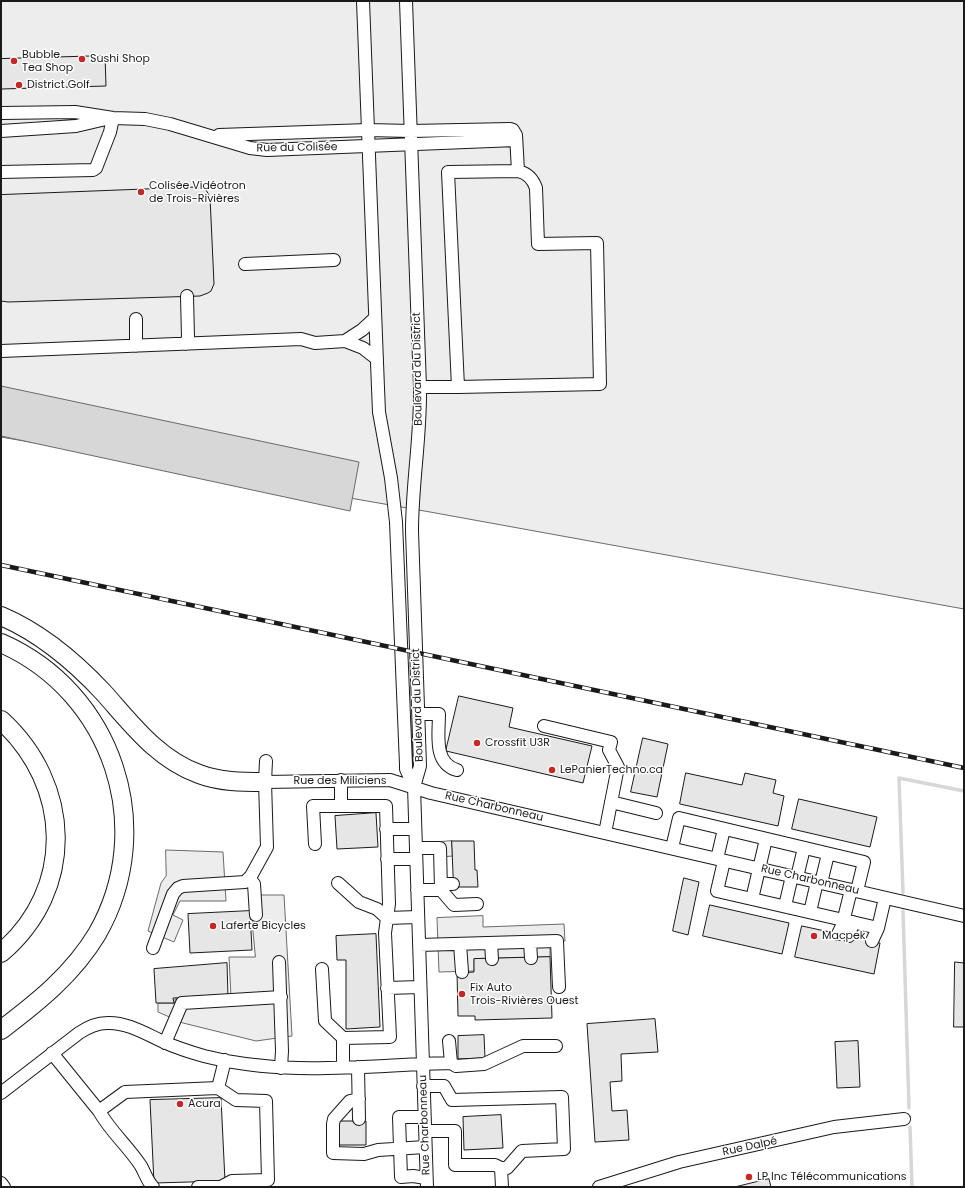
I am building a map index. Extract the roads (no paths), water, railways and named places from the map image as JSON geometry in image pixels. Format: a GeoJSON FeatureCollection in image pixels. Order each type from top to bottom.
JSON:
{"type":"FeatureCollection","features":[{"type":"Feature","properties":{"kind":"highway"},"geometry":{"type":"LineString","coordinates":[[1,616],[35,633],[66,656],[92,680],[144,737],[158,750],[178,764],[215,779],[235,782],[264,782]]}},
{"type":"Feature","properties":{"kind":"highway"},"geometry":{"type":"LineString","coordinates":[[1,643],[19,652],[47,670],[70,692],[90,716],[106,745],[116,774],[123,802],[124,831],[122,861],[118,880],[110,906],[95,937],[76,964],[55,987],[1,1030]]}},
{"type":"Feature","properties":{"kind":"highway"},"geometry":{"type":"LineString","coordinates":[[1,720],[23,743],[40,770],[52,802],[56,835],[53,865],[43,897],[24,929],[1,954]]}},
{"type":"Feature","properties":{"kind":"street","name":"Boulevard du District"},"geometry":{"type":"LineString","coordinates":[[364,1],[379,412],[389,468],[396,522],[406,769],[414,787]]}},
{"type":"Feature","properties":{"kind":"street","name":"Boulevard du District"},"geometry":{"type":"LineString","coordinates":[[406,1],[420,387],[420,415],[412,514],[420,770],[414,787]]}},
{"type":"Feature","properties":{"kind":"street","name":"Rue du Colisée"},"geometry":{"type":"LineString","coordinates":[[1,112],[75,112],[113,118],[155,121],[258,149],[281,150],[412,144],[500,134]]}},
{"type":"Feature","properties":{"kind":"street","name":"Rue du Colisée"},"geometry":{"type":"LineString","coordinates":[[1,131],[76,126],[113,118]]}},
{"type":"Feature","properties":{"kind":"street"},"geometry":{"type":"LineString","coordinates":[[1,172],[94,170],[110,132],[113,118]]}},
{"type":"Feature","properties":{"kind":"street","name":"Rue du Colisée"},"geometry":{"type":"LineString","coordinates":[[208,136],[368,130],[500,134]]}},
{"type":"Feature","properties":{"kind":"street"},"geometry":{"type":"LineString","coordinates":[[500,134],[513,130],[515,133],[518,171]]}},
{"type":"Feature","properties":{"kind":"street"},"geometry":{"type":"LineString","coordinates":[[420,387],[600,384],[597,243],[538,244],[536,188],[534,182],[528,175],[518,171],[448,172],[458,386]]}},
{"type":"Feature","properties":{"kind":"street"},"geometry":{"type":"LineString","coordinates":[[245,264],[334,260]]}},
{"type":"Feature","properties":{"kind":"street"},"geometry":{"type":"LineString","coordinates":[[186,344],[188,335],[187,296]]}},
{"type":"Feature","properties":{"kind":"street"},"geometry":{"type":"LineString","coordinates":[[345,341],[359,333],[375,318]]}},
{"type":"Feature","properties":{"kind":"street"},"geometry":{"type":"LineString","coordinates":[[136,319],[136,346]]}},
{"type":"Feature","properties":{"kind":"street"},"geometry":{"type":"LineString","coordinates":[[1,352],[301,339],[315,343],[345,341],[363,348],[377,359]]}},
{"type":"Feature","properties":{"kind":"street"},"geometry":{"type":"LineString","coordinates":[[419,714],[439,714],[440,754],[442,761],[447,766],[457,770]]}},
{"type":"Feature","properties":{"kind":"street"},"geometry":{"type":"LineString","coordinates":[[544,726],[611,742],[610,750],[618,767],[605,833]]}},
{"type":"Feature","properties":{"kind":"street"},"geometry":{"type":"LineString","coordinates":[[153,948],[173,894],[178,888],[183,886],[242,883],[250,879],[267,847],[264,782],[266,761]]}},
{"type":"Feature","properties":{"kind":"street"},"geometry":{"type":"LineString","coordinates":[[341,780],[341,806]]}},
{"type":"Feature","properties":{"kind":"street","name":"Rue des Miliciens"},"geometry":{"type":"LineString","coordinates":[[264,782],[341,780],[394,781],[414,787]]}},
{"type":"Feature","properties":{"kind":"street","name":"Rue Charbonneau"},"geometry":{"type":"LineString","coordinates":[[426,1182],[414,787],[431,793],[964,916]]}},
{"type":"Feature","properties":{"kind":"street"},"geometry":{"type":"LineString","coordinates":[[611,802],[656,813]]}},
{"type":"Feature","properties":{"kind":"street"},"geometry":{"type":"LineString","coordinates":[[315,844],[313,806],[386,806],[390,904],[385,933],[390,1037],[343,1038],[325,1021],[322,970]]}},
{"type":"Feature","properties":{"kind":"street"},"geometry":{"type":"LineString","coordinates":[[672,848],[679,818],[864,862],[854,891],[849,921],[844,935]]}},
{"type":"Feature","properties":{"kind":"street"},"geometry":{"type":"LineString","coordinates":[[386,829],[415,829]]}},
{"type":"Feature","properties":{"kind":"street"},"geometry":{"type":"LineString","coordinates":[[724,829],[717,891],[878,928]]}},
{"type":"Feature","properties":{"kind":"street"},"geometry":{"type":"LineString","coordinates":[[752,899],[766,839]]}},
{"type":"Feature","properties":{"kind":"street"},"geometry":{"type":"LineString","coordinates":[[387,859],[440,848],[446,860],[441,884],[454,905],[477,904]]}},
{"type":"Feature","properties":{"kind":"street"},"geometry":{"type":"LineString","coordinates":[[785,906],[804,848]]}},
{"type":"Feature","properties":{"kind":"street"},"geometry":{"type":"LineString","coordinates":[[810,912],[828,854]]}},
{"type":"Feature","properties":{"kind":"street"},"geometry":{"type":"LineString","coordinates":[[250,879],[254,884],[256,915]]}},
{"type":"Feature","properties":{"kind":"street"},"geometry":{"type":"LineString","coordinates":[[417,890],[453,881]]}},
{"type":"Feature","properties":{"kind":"street"},"geometry":{"type":"LineString","coordinates":[[338,883],[359,902],[377,909],[387,918],[418,917]]}},
{"type":"Feature","properties":{"kind":"street"},"geometry":{"type":"LineString","coordinates":[[872,941],[878,928],[885,898]]}},
{"type":"Feature","properties":{"kind":"street"},"geometry":{"type":"LineString","coordinates":[[419,945],[557,941],[559,988]]}},
{"type":"Feature","properties":{"kind":"street"},"geometry":{"type":"LineString","coordinates":[[530,942],[531,958]]}},
{"type":"Feature","properties":{"kind":"street"},"geometry":{"type":"LineString","coordinates":[[491,943],[492,959]]}},
{"type":"Feature","properties":{"kind":"street"},"geometry":{"type":"LineString","coordinates":[[460,944],[462,972]]}},
{"type":"Feature","properties":{"kind":"street"},"geometry":{"type":"LineString","coordinates":[[279,962],[282,1051],[281,1068]]}},
{"type":"Feature","properties":{"kind":"street"},"geometry":{"type":"LineString","coordinates":[[388,988],[420,987]]}},
{"type":"Feature","properties":{"kind":"street"},"geometry":{"type":"LineString","coordinates":[[165,1043],[182,1003],[280,997]]}},
{"type":"Feature","properties":{"kind":"street"},"geometry":{"type":"LineString","coordinates":[[1,1093],[84,1030],[93,1025],[103,1023],[123,1025],[165,1043],[197,1054],[225,1060],[281,1068],[358,1067],[450,1063],[456,1066],[484,1064],[523,1046],[556,1046]]}},
{"type":"Feature","properties":{"kind":"street"},"geometry":{"type":"LineString","coordinates":[[343,1038],[343,1067]]}},
{"type":"Feature","properties":{"kind":"street"},"geometry":{"type":"LineString","coordinates":[[449,1041],[450,1063]]}},
{"type":"Feature","properties":{"kind":"street"},"geometry":{"type":"LineString","coordinates":[[52,1053],[141,1166],[148,1182],[153,1187]]}},
{"type":"Feature","properties":{"kind":"street"},"geometry":{"type":"LineString","coordinates":[[218,1088],[225,1060]]}},
{"type":"Feature","properties":{"kind":"street"},"geometry":{"type":"LineString","coordinates":[[358,1067],[359,1119]]}},
{"type":"Feature","properties":{"kind":"street"},"geometry":{"type":"LineString","coordinates":[[424,1086],[444,1086],[452,1100],[562,1096],[564,1149],[522,1150],[507,1168],[501,1168],[495,1165],[455,1165],[455,1130],[425,1131]]}},
{"type":"Feature","properties":{"kind":"street"},"geometry":{"type":"LineString","coordinates":[[99,1111],[125,1092],[218,1088],[236,1100],[266,1101],[268,1180],[232,1181],[221,1187],[198,1187]]}},
{"type":"Feature","properties":{"kind":"street"},"geometry":{"type":"LineString","coordinates":[[358,1099],[350,1101],[334,1119],[333,1153],[364,1154],[378,1150],[425,1147]]}},
{"type":"Feature","properties":{"kind":"street"},"geometry":{"type":"LineString","coordinates":[[424,1117],[399,1117],[401,1177],[413,1176],[426,1182]]}},
{"type":"Feature","properties":{"kind":"street","name":"Rue Dalpé"},"geometry":{"type":"LineString","coordinates":[[599,1187],[679,1162],[834,1127],[904,1119]]}},
{"type":"Feature","properties":{"kind":"street"},"geometry":{"type":"LineString","coordinates":[[501,1168],[502,1187]]}},
{"type":"Feature","properties":{"kind":"street"},"geometry":{"type":"LineString","coordinates":[[1,1183],[4,1187]]}},
{"type":"Feature","properties":{"kind":"waterway"},"geometry":{"type":"LineString","coordinates":[[903,893],[899,778],[964,791]]}},
{"type":"Feature","properties":{"kind":"waterway"},"geometry":{"type":"LineString","coordinates":[[903,911],[909,1108]]}},
{"type":"Feature","properties":{"kind":"waterway"},"geometry":{"type":"LineString","coordinates":[[910,1127],[912,1187]]}},
{"type":"Feature","properties":{"kind":"railway"},"geometry":{"type":"LineString","coordinates":[[1,565],[964,768]]}},
{"type":"Feature","properties":{"kind":"place","name":"Sushi Shop"},"geometry":{"type":"Point","coordinates":[82,59]}},
{"type":"Feature","properties":{"kind":"place","name":"Bubble Tea Shop"},"geometry":{"type":"Point","coordinates":[14,61]}},
{"type":"Feature","properties":{"kind":"place","name":"District Golf"},"geometry":{"type":"Point","coordinates":[19,85]}},
{"type":"Feature","properties":{"kind":"place","name":"Colisée Vidéotron de Trois-Rivières"},"geometry":{"type":"Point","coordinates":[141,192]}},
{"type":"Feature","properties":{"kind":"place","name":"Crossfit U3R"},"geometry":{"type":"Point","coordinates":[477,743]}},
{"type":"Feature","properties":{"kind":"place","name":"LePanierTechno.ca"},"geometry":{"type":"Point","coordinates":[552,770]}},
{"type":"Feature","properties":{"kind":"place","name":"Laferte Bicycles"},"geometry":{"type":"Point","coordinates":[213,926]}},
{"type":"Feature","properties":{"kind":"place","name":"Macpek"},"geometry":{"type":"Point","coordinates":[814,936]}},
{"type":"Feature","properties":{"kind":"place","name":"Fix Auto Trois-Rivières Ouest"},"geometry":{"type":"Point","coordinates":[462,994]}},
{"type":"Feature","properties":{"kind":"place","name":"Acura"},"geometry":{"type":"Point","coordinates":[180,1104]}},
{"type":"Feature","properties":{"kind":"place","name":"LP Inc Télécommunications"},"geometry":{"type":"Point","coordinates":[749,1177]}}]}
